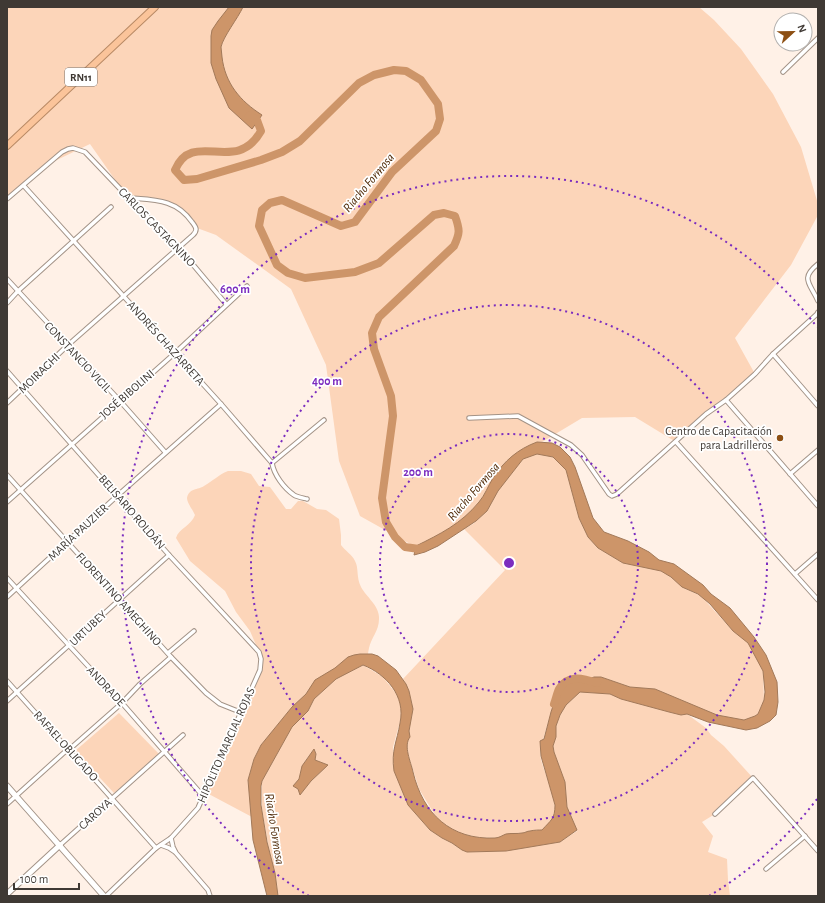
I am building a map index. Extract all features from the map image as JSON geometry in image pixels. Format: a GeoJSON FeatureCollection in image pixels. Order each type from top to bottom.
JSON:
{"type":"FeatureCollection","features":[{"type":"Feature","properties":{"kind":"highway","name":"RN11"},"geometry":{"type":"LineString","coordinates":[[7,146],[155,7]]}},
{"type":"Feature","properties":{"kind":"main road"},"geometry":{"type":"LineString","coordinates":[[7,786],[105,896]]}},
{"type":"Feature","properties":{"kind":"main road","name":"CAROYA"},"geometry":{"type":"LineString","coordinates":[[7,894],[60,845]]}},
{"type":"Feature","properties":{"kind":"street"},"geometry":{"type":"LineString","coordinates":[[783,72],[818,38]]}},
{"type":"Feature","properties":{"kind":"street","name":"CARLOS CASTAGNINO"},"geometry":{"type":"LineString","coordinates":[[24,186],[62,152],[73,148],[85,152],[179,248],[226,304]]}},
{"type":"Feature","properties":{"kind":"street"},"geometry":{"type":"LineString","coordinates":[[7,200],[24,186]]}},
{"type":"Feature","properties":{"kind":"street","name":"ANDRÉS CHAZARRETA"},"geometry":{"type":"LineString","coordinates":[[24,186],[221,404],[272,464],[273,470],[277,477],[295,496],[306,499]]}},
{"type":"Feature","properties":{"kind":"street","name":"MOIRAGHI"},"geometry":{"type":"LineString","coordinates":[[7,403],[68,345],[196,232],[196,228],[188,215],[174,205],[167,202],[130,198]]}},
{"type":"Feature","properties":{"kind":"street"},"geometry":{"type":"LineString","coordinates":[[7,303],[18,291],[111,207]]}},
{"type":"Feature","properties":{"kind":"street"},"geometry":{"type":"LineString","coordinates":[[818,264],[811,269],[807,280],[818,301]]}},
{"type":"Feature","properties":{"kind":"street","name":"CONSTANCIO VIGIL"},"geometry":{"type":"LineString","coordinates":[[7,279],[165,452]]}},
{"type":"Feature","properties":{"kind":"street","name":"JOSÉ BIBOLINI"},"geometry":{"type":"LineString","coordinates":[[7,502],[175,353],[247,286]]}},
{"type":"Feature","properties":{"kind":"street"},"geometry":{"type":"LineString","coordinates":[[469,418],[518,416],[564,441],[576,449],[612,496],[617,494],[706,414],[726,400],[755,374],[773,354],[818,312]]}},
{"type":"Feature","properties":{"kind":"street"},"geometry":{"type":"LineString","coordinates":[[773,354],[818,406]]}},
{"type":"Feature","properties":{"kind":"street","name":"BELISARIO ROLDÁN"},"geometry":{"type":"LineString","coordinates":[[7,371],[169,555],[259,652]]}},
{"type":"Feature","properties":{"kind":"street"},"geometry":{"type":"LineString","coordinates":[[726,400],[818,506]]}},
{"type":"Feature","properties":{"kind":"street","name":"MARÍA PAUZIER"},"geometry":{"type":"LineString","coordinates":[[7,597],[165,452],[221,404]]}},
{"type":"Feature","properties":{"kind":"street"},"geometry":{"type":"LineString","coordinates":[[272,464],[324,420]]}},
{"type":"Feature","properties":{"kind":"street"},"geometry":{"type":"LineString","coordinates":[[676,442],[818,600]]}},
{"type":"Feature","properties":{"kind":"street"},"geometry":{"type":"LineString","coordinates":[[790,474],[818,450]]}},
{"type":"Feature","properties":{"kind":"street","name":"FLORENTINO AMEGHINO"},"geometry":{"type":"LineString","coordinates":[[7,475],[171,657],[213,699],[240,712]]}},
{"type":"Feature","properties":{"kind":"street"},"geometry":{"type":"LineString","coordinates":[[795,574],[818,554]]}},
{"type":"Feature","properties":{"kind":"street","name":"URTUBEY"},"geometry":{"type":"LineString","coordinates":[[7,701],[169,555]]}},
{"type":"Feature","properties":{"kind":"street","name":"ANDRADE"},"geometry":{"type":"LineString","coordinates":[[7,578],[122,703],[203,796]]}},
{"type":"Feature","properties":{"kind":"street"},"geometry":{"type":"LineString","coordinates":[[168,653],[194,632]]}},
{"type":"Feature","properties":{"kind":"street","name":"HIPÓLITO MARCIAL ROJAS"},"geometry":{"type":"LineString","coordinates":[[105,896],[156,848],[171,838],[198,808],[260,670],[261,659],[259,652]]}},
{"type":"Feature","properties":{"kind":"street"},"geometry":{"type":"LineString","coordinates":[[7,804],[122,703],[140,684],[171,657]]}},
{"type":"Feature","properties":{"kind":"street","name":"RAFAEL OBLIGADO"},"geometry":{"type":"LineString","coordinates":[[7,681],[156,848]]}},
{"type":"Feature","properties":{"kind":"street","name":"CAROYA"},"geometry":{"type":"LineString","coordinates":[[60,845],[183,735]]}},
{"type":"Feature","properties":{"kind":"street"},"geometry":{"type":"LineString","coordinates":[[715,814],[753,778],[818,850]]}},
{"type":"Feature","properties":{"kind":"street"},"geometry":{"type":"LineString","coordinates":[[766,869],[805,836]]}},
{"type":"Feature","properties":{"kind":"street"},"geometry":{"type":"LineString","coordinates":[[171,838],[176,853]]}},
{"type":"Feature","properties":{"kind":"street"},"geometry":{"type":"LineString","coordinates":[[161,844],[176,853],[208,890],[210,896]]}},
{"type":"Feature","properties":{"kind":"shaded area"},"geometry":{"type":"Polygon","coordinates":[[[7,7],[699,7],[714,20],[741,49],[773,94],[801,147],[818,204],[818,215],[791,265],[735,338],[755,374],[726,400],[706,414],[676,442],[635,417],[582,418],[522,454],[476,513],[419,549],[360,516],[339,461],[326,365],[291,289],[216,235],[197,228],[188,215],[167,202],[125,194],[90,144],[34,171],[46,166],[7,199],[7,7]]]}},
{"type":"Feature","properties":{"kind":"shaded area"},"geometry":{"type":"Polygon","coordinates":[[[229,7],[243,7],[222,43],[222,57],[226,75],[230,83],[247,104],[262,115],[252,129],[229,108],[216,79],[211,63],[212,30],[229,7]]]}},
{"type":"Feature","properties":{"kind":"shaded area"},"geometry":{"type":"Polygon","coordinates":[[[537,442],[552,443],[560,447],[570,457],[593,518],[604,532],[628,541],[649,552],[659,560],[674,564],[703,585],[711,594],[730,608],[754,637],[766,655],[777,682],[778,702],[776,715],[770,721],[757,728],[746,730],[708,722],[687,714],[681,715],[669,712],[621,699],[610,694],[580,692],[566,705],[560,715],[556,726],[556,737],[553,746],[565,782],[567,807],[577,830],[560,842],[506,851],[467,852],[430,830],[408,805],[394,771],[393,764],[400,723],[400,704],[397,695],[386,680],[379,674],[363,665],[336,679],[314,699],[308,711],[292,727],[262,781],[261,805],[267,842],[275,873],[278,896],[267,896],[253,840],[248,780],[254,759],[261,745],[292,707],[306,694],[315,680],[335,668],[348,657],[360,654],[372,654],[378,656],[396,670],[406,684],[413,709],[407,749],[418,787],[424,800],[441,822],[452,829],[479,837],[496,838],[506,834],[542,830],[552,819],[555,805],[541,756],[540,741],[544,739],[559,688],[576,679],[587,680],[594,677],[601,677],[630,687],[655,689],[717,715],[744,720],[758,714],[764,700],[765,692],[763,671],[748,643],[733,631],[710,604],[698,594],[682,587],[671,577],[661,571],[623,563],[598,548],[588,537],[579,518],[566,470],[553,457],[537,454],[523,459],[498,491],[487,511],[476,521],[438,546],[414,555],[416,546],[450,528],[472,510],[485,493],[497,472],[512,456],[537,442]]]}},
{"type":"Feature","properties":{"kind":"shaded area"},"geometry":{"type":"Polygon","coordinates":[[[537,453],[553,457],[566,470],[579,518],[588,537],[598,548],[623,563],[639,565],[661,571],[686,589],[701,596],[733,631],[751,646],[763,671],[764,700],[758,714],[744,720],[716,715],[655,689],[631,687],[601,677],[594,677],[587,680],[569,679],[558,692],[540,753],[541,761],[552,791],[555,810],[553,818],[547,825],[547,830],[530,831],[496,838],[477,837],[457,832],[438,820],[419,789],[408,754],[407,740],[413,709],[409,691],[403,679],[505,570],[464,529],[473,524],[487,511],[498,491],[523,459],[537,453]]]}},
{"type":"Feature","properties":{"kind":"shaded area"},"geometry":{"type":"Polygon","coordinates":[[[228,471],[241,471],[251,474],[259,486],[270,487],[286,509],[291,509],[298,501],[303,501],[317,509],[326,510],[339,519],[341,545],[354,559],[361,587],[379,614],[378,627],[370,644],[367,660],[306,694],[292,707],[261,745],[254,759],[248,780],[252,817],[205,792],[260,670],[259,652],[250,631],[236,612],[225,591],[190,561],[176,538],[191,522],[195,515],[187,500],[190,492],[204,486],[228,471]]]}},
{"type":"Feature","properties":{"kind":"shaded area"},"geometry":{"type":"Polygon","coordinates":[[[363,665],[383,677],[398,696],[401,706],[401,718],[393,747],[393,766],[412,809],[430,830],[467,852],[506,851],[560,842],[577,831],[567,807],[565,782],[553,746],[556,737],[556,726],[560,715],[566,705],[580,692],[610,694],[621,699],[669,712],[681,715],[687,714],[706,728],[753,778],[715,814],[702,822],[713,836],[708,852],[727,859],[730,896],[278,896],[275,873],[268,845],[262,809],[262,781],[292,727],[308,711],[314,699],[336,679],[363,665]],[[314,749],[305,761],[299,779],[294,786],[298,789],[300,795],[311,781],[328,765],[315,760],[316,754],[314,749]]]}},
{"type":"Feature","properties":{"kind":"shaded area"},"geometry":{"type":"Polygon","coordinates":[[[119,713],[160,755],[114,793],[75,751],[119,713]]]}},
{"type":"Feature","properties":{"kind":"shaded area"},"geometry":{"type":"Polygon","coordinates":[[[314,749],[316,754],[315,760],[328,765],[311,781],[300,795],[298,789],[293,786],[299,779],[302,766],[314,749]]]}},
{"type":"Feature","properties":{"kind":"waterway","name":"Riacho Formosa"},"geometry":{"type":"LineString","coordinates":[[249,116],[257,120],[261,131],[251,144],[240,150],[228,152],[204,151],[193,153],[183,158],[175,170],[184,180],[197,179],[261,160],[282,152],[300,141],[359,83],[374,75],[394,70],[406,71],[421,80],[438,104],[440,119],[436,131],[392,172],[355,222],[341,226],[282,200],[270,203],[262,210],[259,226],[277,265],[288,273],[305,278],[355,272],[379,263],[434,215],[444,213],[455,216],[459,231],[454,246],[379,317],[372,333],[374,349],[391,396],[393,416],[382,498],[386,522],[395,537],[405,547],[419,549],[424,547]]}},
{"type":"Feature","properties":{"kind":"waterway","name":"Riacho Formosa"},"geometry":{"type":"LineString","coordinates":[[554,704],[559,689],[563,684],[571,679],[576,678],[597,683]]}},
{"type":"Feature","properties":{"kind":"place","name":"Centro de Capacitación para Ladrilleros"},"geometry":{"type":"Point","coordinates":[780,438]}}]}
